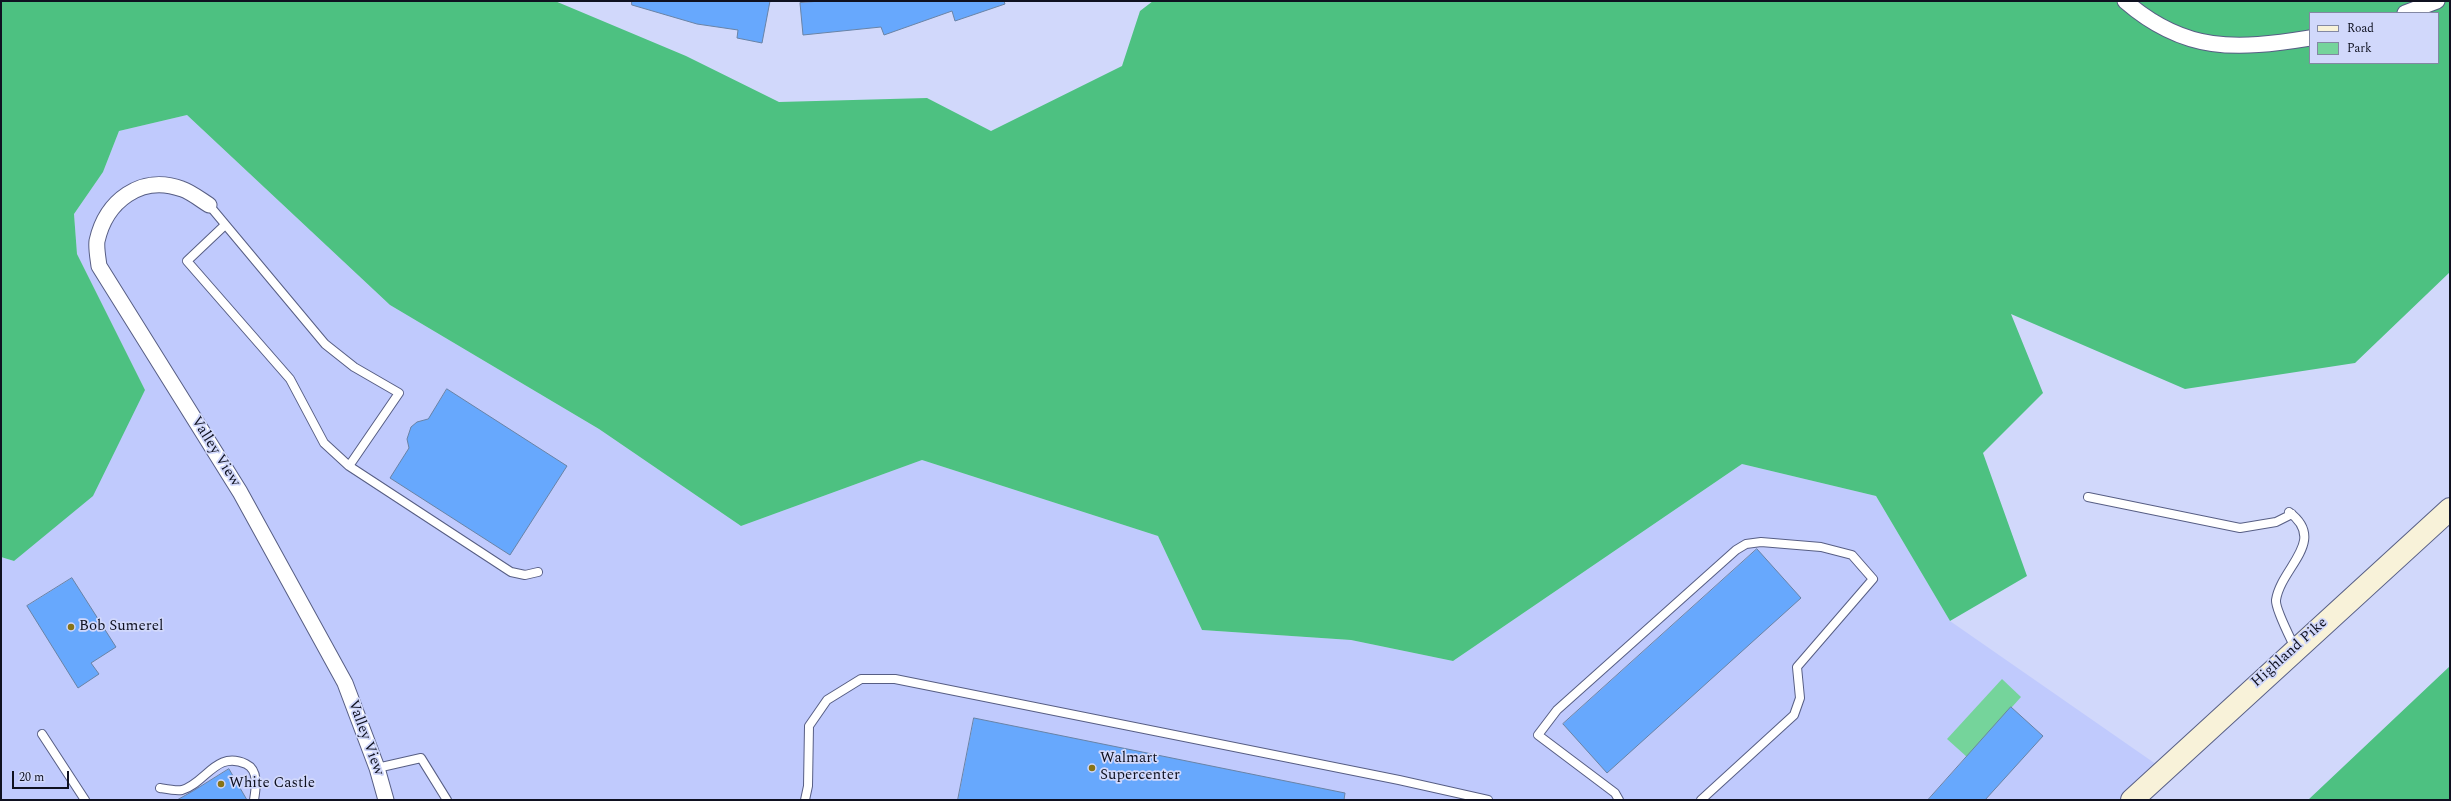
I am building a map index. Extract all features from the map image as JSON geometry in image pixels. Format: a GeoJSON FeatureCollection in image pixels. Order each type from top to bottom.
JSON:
{"type":"FeatureCollection","features":[{"type":"Feature","properties":{"kind":"main road","name":"Highland Pike"},"geometry":{"type":"LineString","coordinates":[[2132,800],[2295,649],[2450,509]]}},
{"type":"Feature","properties":{"kind":"street"},"geometry":{"type":"LineString","coordinates":[[2125,1],[2168,31],[2207,43],[2263,46],[2309,38]]}},
{"type":"Feature","properties":{"kind":"street"},"geometry":{"type":"LineString","coordinates":[[2408,12],[2437,1]]}},
{"type":"Feature","properties":{"kind":"street","name":"Valley View"},"geometry":{"type":"LineString","coordinates":[[209,205],[182,189],[157,185],[128,192],[106,214],[97,243],[99,266],[244,499],[345,683],[377,768],[386,800]]}},
{"type":"Feature","properties":{"kind":"lane"},"geometry":{"type":"LineString","coordinates":[[209,205],[325,344],[354,367],[399,393],[349,466]]}},
{"type":"Feature","properties":{"kind":"lane"},"geometry":{"type":"LineString","coordinates":[[225,225],[187,261],[290,379],[324,443],[349,466],[511,572],[525,576],[538,572]]}},
{"type":"Feature","properties":{"kind":"lane"},"geometry":{"type":"LineString","coordinates":[[2088,497],[2240,528],[2276,522],[2290,513],[2300,521],[2305,536],[2302,550],[2280,584],[2276,602],[2295,649]]}},
{"type":"Feature","properties":{"kind":"lane"},"geometry":{"type":"LineString","coordinates":[[1619,800],[1615,793],[1538,735],[1557,710],[1736,550],[1746,544],[1761,542],[1821,547],[1852,556],[1873,579],[1797,666],[1800,698],[1794,716],[1701,800]]}},
{"type":"Feature","properties":{"kind":"lane"},"geometry":{"type":"LineString","coordinates":[[805,800],[808,786],[809,726],[827,700],[861,680],[895,679],[1391,778],[1488,800]]}},
{"type":"Feature","properties":{"kind":"lane"},"geometry":{"type":"LineString","coordinates":[[42,734],[85,800]]}},
{"type":"Feature","properties":{"kind":"lane"},"geometry":{"type":"LineString","coordinates":[[377,768],[421,758],[447,800]]}},
{"type":"Feature","properties":{"kind":"lane"},"geometry":{"type":"LineString","coordinates":[[160,788],[182,790],[226,760],[236,759],[249,765],[255,775],[256,787],[254,800]]}},
{"type":"Feature","properties":{"kind":"shaded area"},"geometry":{"type":"Polygon","coordinates":[[[187,115],[390,305],[599,429],[741,526],[922,460],[1158,536],[1202,630],[1351,640],[1453,661],[1742,464],[1876,496],[1950,621],[2163,769],[2132,800],[1,800],[1,557],[14,561],[145,390],[77,254],[74,214],[103,172],[119,131],[187,115]]]}},
{"type":"Feature","properties":{"kind":"green space"},"geometry":{"type":"Polygon","coordinates":[[[1,1],[555,1],[686,56],[779,102],[927,98],[991,131],[1122,66],[1140,11],[1153,1],[2450,1],[2450,272],[2355,363],[2185,389],[2011,314],[2043,393],[1983,453],[2027,576],[1950,621],[1876,496],[1742,464],[1453,661],[1351,640],[1202,630],[1158,536],[922,460],[741,526],[599,429],[390,305],[187,115],[119,131],[103,172],[74,214],[77,254],[145,390],[93,496],[14,561],[1,557],[1,1]]]}},
{"type":"Feature","properties":{"kind":"green space"},"geometry":{"type":"Polygon","coordinates":[[[2450,666],[2450,800],[2308,800],[2450,666]]]}},
{"type":"Feature","properties":{"kind":"green space"},"geometry":{"type":"Polygon","coordinates":[[[2002,679],[2021,697],[1967,757],[1947,739],[2002,679]]]}},
{"type":"Feature","properties":{"kind":"building"},"geometry":{"type":"Polygon","coordinates":[[[632,1],[770,1],[762,43],[737,38],[738,30],[697,24],[632,5],[632,1]]]}},
{"type":"Feature","properties":{"kind":"building"},"geometry":{"type":"Polygon","coordinates":[[[821,1],[1004,1],[1005,4],[955,21],[952,11],[884,35],[881,27],[803,35],[800,3],[821,1]]]}},
{"type":"Feature","properties":{"kind":"building"},"geometry":{"type":"Polygon","coordinates":[[[447,389],[567,466],[510,555],[390,478],[409,448],[407,439],[411,427],[417,422],[428,419],[447,389]]]}},
{"type":"Feature","properties":{"kind":"building"},"geometry":{"type":"Polygon","coordinates":[[[1757,549],[1801,598],[1607,773],[1563,724],[1757,549]]]}},
{"type":"Feature","properties":{"kind":"building","name":"Bob Sumerel"},"geometry":{"type":"Polygon","coordinates":[[[72,578],[116,647],[91,663],[99,674],[78,688],[27,606],[72,578]]]}},
{"type":"Feature","properties":{"kind":"building"},"geometry":{"type":"Polygon","coordinates":[[[2011,707],[2043,736],[1985,800],[1928,800],[2011,707]]]}},
{"type":"Feature","properties":{"kind":"building","name":"Walmart Supercenter"},"geometry":{"type":"Polygon","coordinates":[[[974,718],[1345,793],[1344,800],[958,800],[974,718]]]}},
{"type":"Feature","properties":{"kind":"building","name":"White Castle"},"geometry":{"type":"Polygon","coordinates":[[[229,769],[247,800],[177,800],[193,791],[229,769]]]}},
{"type":"Feature","properties":{"kind":"place","name":"Bob Sumerel"},"geometry":{"type":"Point","coordinates":[71,627]}},
{"type":"Feature","properties":{"kind":"place","name":"Walmart Supercenter"},"geometry":{"type":"Point","coordinates":[1092,768]}},
{"type":"Feature","properties":{"kind":"place","name":"White Castle"},"geometry":{"type":"Point","coordinates":[221,784]}}]}
